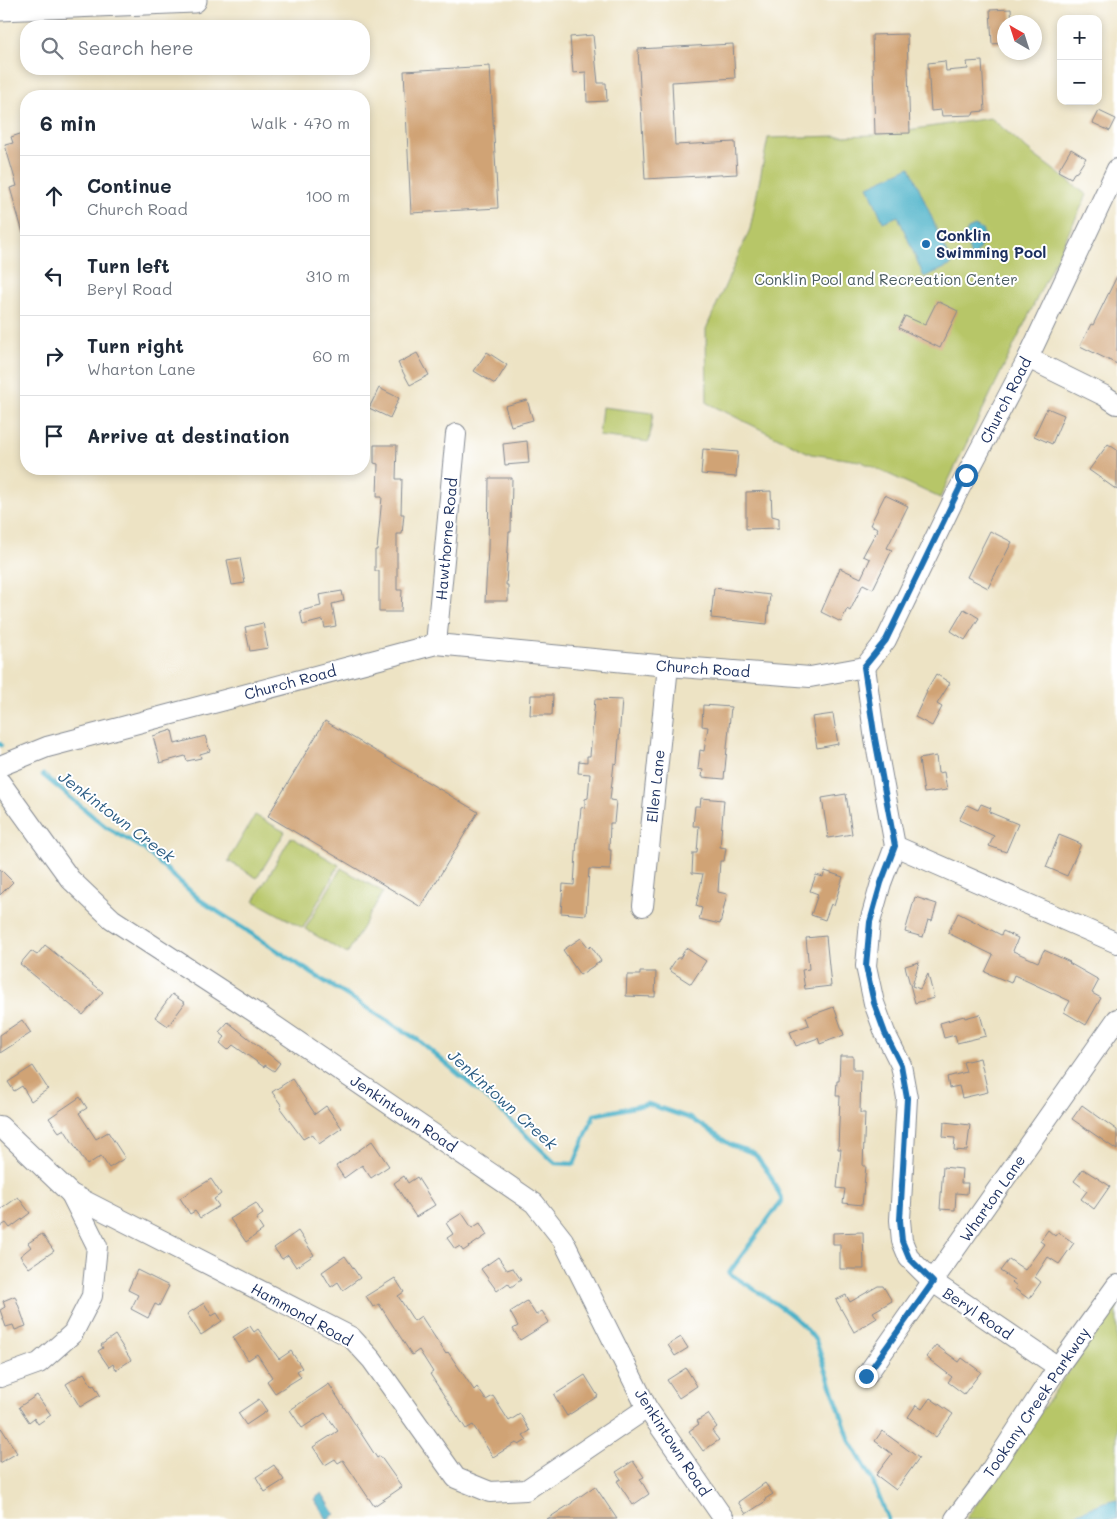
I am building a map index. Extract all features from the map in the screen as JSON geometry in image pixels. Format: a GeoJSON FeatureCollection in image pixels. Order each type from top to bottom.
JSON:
{"type":"FeatureCollection","features":[{"type":"Feature","properties":{"kind":"main road"},"geometry":{"type":"LineString","coordinates":[[0,8],[194,0]]}},
{"type":"Feature","properties":{"kind":"street","name":"Church Road"},"geometry":{"type":"LineString","coordinates":[[0,766],[46,747],[436,644],[668,666],[810,677],[864,667],[886,640],[955,497],[1028,358],[1117,169]]}},
{"type":"Feature","properties":{"kind":"street"},"geometry":{"type":"LineString","coordinates":[[1028,358],[1105,396],[1117,404]]}},
{"type":"Feature","properties":{"kind":"street","name":"Hawthorne Road"},"geometry":{"type":"LineString","coordinates":[[436,644],[456,434]]}},
{"type":"Feature","properties":{"kind":"street","name":"Ellen Lane"},"geometry":{"type":"LineString","coordinates":[[643,906],[668,666]]}},
{"type":"Feature","properties":{"kind":"street"},"geometry":{"type":"LineString","coordinates":[[864,667],[895,846],[1117,943]]}},
{"type":"Feature","properties":{"kind":"street","name":"Jenkintown Road"},"geometry":{"type":"LineString","coordinates":[[0,782],[70,879],[112,919],[253,1011],[534,1203],[563,1240],[647,1408],[724,1519]]}},
{"type":"Feature","properties":{"kind":"street","name":"Beryl Road"},"geometry":{"type":"LineString","coordinates":[[895,846],[881,883],[870,922],[866,966],[874,1003],[885,1033],[901,1065],[907,1098],[900,1220],[902,1241],[909,1258],[933,1282],[1058,1367]]}},
{"type":"Feature","properties":{"kind":"street","name":"Wharton Lane"},"geometry":{"type":"LineString","coordinates":[[866,1376],[1117,1019]]}},
{"type":"Feature","properties":{"kind":"street","name":"Hammond Road"},"geometry":{"type":"LineString","coordinates":[[0,1126],[71,1194],[350,1337],[372,1360],[456,1478],[490,1492],[526,1490],[647,1408]]}},
{"type":"Feature","properties":{"kind":"street"},"geometry":{"type":"LineString","coordinates":[[0,1378],[39,1363],[73,1333],[92,1296],[97,1246],[71,1194]]}},
{"type":"Feature","properties":{"kind":"street","name":"Tookany Creek Parkway"},"geometry":{"type":"LineString","coordinates":[[955,1519],[983,1482],[1058,1367],[1117,1285]]}},
{"type":"Feature","properties":{"kind":"green space","name":"Conklin Pool and Recreation Center"},"geometry":{"type":"Polygon","coordinates":[[[991,118],[1034,155],[1087,195],[940,498],[860,461],[811,454],[707,403],[706,329],[750,229],[768,138],[873,135],[991,118]]]}},
{"type":"Feature","properties":{"kind":"green space"},"geometry":{"type":"Polygon","coordinates":[[[602,407],[653,413],[649,442],[599,436],[602,407]]]}},
{"type":"Feature","properties":{"kind":"green space"},"geometry":{"type":"Polygon","coordinates":[[[255,815],[285,832],[257,878],[228,861],[255,815]]]}},
{"type":"Feature","properties":{"kind":"green space"},"geometry":{"type":"Polygon","coordinates":[[[291,837],[339,865],[303,928],[254,901],[291,837]]]}},
{"type":"Feature","properties":{"kind":"green space"},"geometry":{"type":"Polygon","coordinates":[[[341,868],[383,892],[347,954],[305,929],[341,868]]]}},
{"type":"Feature","properties":{"kind":"green space"},"geometry":{"type":"Polygon","coordinates":[[[1117,1302],[1117,1519],[966,1519],[1117,1302]]]}},
{"type":"Feature","properties":{"kind":"water","name":"Conklin Swimming Pool"},"geometry":{"type":"Polygon","coordinates":[[[910,167],[952,265],[924,277],[898,216],[883,222],[868,186],[910,167]]]}},
{"type":"Feature","properties":{"kind":"water"},"geometry":{"type":"Polygon","coordinates":[[[975,226],[982,230],[985,237],[976,255],[971,257],[965,236],[968,229],[975,226]]]}},
{"type":"Feature","properties":{"kind":"water"},"geometry":{"type":"Polygon","coordinates":[[[322,1493],[335,1514],[327,1519],[314,1499],[322,1493]]]}},
{"type":"Feature","properties":{"kind":"water"},"geometry":{"type":"Polygon","coordinates":[[[1117,1499],[1117,1519],[1063,1519],[1104,1502],[1117,1499]]]}},
{"type":"Feature","properties":{"kind":"building"},"geometry":{"type":"Polygon","coordinates":[[[1011,9],[1011,15],[997,15],[997,44],[992,44],[990,10],[1011,9]]]}},
{"type":"Feature","properties":{"kind":"building"},"geometry":{"type":"Polygon","coordinates":[[[907,34],[910,133],[875,134],[872,35],[907,34]]]}},
{"type":"Feature","properties":{"kind":"building"},"geometry":{"type":"Polygon","coordinates":[[[593,35],[598,83],[606,83],[607,101],[587,102],[586,72],[573,73],[570,37],[593,35]]]}},
{"type":"Feature","properties":{"kind":"building"},"geometry":{"type":"Polygon","coordinates":[[[733,44],[735,78],[672,82],[675,145],[735,142],[737,174],[645,179],[638,49],[733,44]]]}},
{"type":"Feature","properties":{"kind":"building"},"geometry":{"type":"Polygon","coordinates":[[[945,61],[946,71],[968,69],[967,62],[982,61],[985,111],[974,112],[973,115],[942,116],[941,110],[931,111],[928,63],[945,61]]]}},
{"type":"Feature","properties":{"kind":"building"},"geometry":{"type":"Polygon","coordinates":[[[490,66],[498,208],[411,213],[404,71],[490,66]]]}},
{"type":"Feature","properties":{"kind":"building"},"geometry":{"type":"Polygon","coordinates":[[[1099,111],[1116,119],[1110,131],[1093,123],[1099,111]]]}},
{"type":"Feature","properties":{"kind":"building"},"geometry":{"type":"Polygon","coordinates":[[[20,134],[20,223],[10,188],[17,186],[5,145],[13,143],[11,137],[20,134]]]}},
{"type":"Feature","properties":{"kind":"building"},"geometry":{"type":"Polygon","coordinates":[[[1071,149],[1086,158],[1071,178],[1058,171],[1071,149]]]}},
{"type":"Feature","properties":{"kind":"building"},"geometry":{"type":"Polygon","coordinates":[[[1117,276],[1117,364],[1080,346],[1091,324],[1093,325],[1117,276]]]}},
{"type":"Feature","properties":{"kind":"building"},"geometry":{"type":"Polygon","coordinates":[[[937,301],[958,311],[940,348],[899,328],[905,316],[925,325],[937,301]]]}},
{"type":"Feature","properties":{"kind":"building"},"geometry":{"type":"Polygon","coordinates":[[[487,352],[507,365],[495,384],[474,371],[487,352]]]}},
{"type":"Feature","properties":{"kind":"building"},"geometry":{"type":"Polygon","coordinates":[[[417,353],[429,375],[410,385],[398,363],[417,353]]]}},
{"type":"Feature","properties":{"kind":"building"},"geometry":{"type":"Polygon","coordinates":[[[379,388],[399,398],[390,418],[370,408],[379,388]]]}},
{"type":"Feature","properties":{"kind":"building"},"geometry":{"type":"Polygon","coordinates":[[[527,400],[533,420],[511,426],[505,406],[527,400]]]}},
{"type":"Feature","properties":{"kind":"building"},"geometry":{"type":"Polygon","coordinates":[[[1047,408],[1064,415],[1052,444],[1034,436],[1047,408]]]}},
{"type":"Feature","properties":{"kind":"building"},"geometry":{"type":"Polygon","coordinates":[[[527,441],[529,463],[505,465],[503,444],[527,441]]]}},
{"type":"Feature","properties":{"kind":"building"},"geometry":{"type":"Polygon","coordinates":[[[1108,444],[1117,450],[1117,490],[1089,470],[1108,444]]]}},
{"type":"Feature","properties":{"kind":"building"},"geometry":{"type":"Polygon","coordinates":[[[374,445],[397,445],[396,479],[402,479],[401,514],[404,514],[402,534],[397,534],[397,590],[402,590],[401,612],[379,612],[379,571],[375,571],[375,550],[377,550],[382,497],[377,497],[378,464],[374,463],[374,445]]]}},
{"type":"Feature","properties":{"kind":"building"},"geometry":{"type":"Polygon","coordinates":[[[703,449],[738,452],[736,477],[701,474],[703,449]]]}},
{"type":"Feature","properties":{"kind":"building"},"geometry":{"type":"Polygon","coordinates":[[[489,478],[512,478],[511,532],[509,532],[506,585],[508,585],[508,601],[485,601],[489,478]]]}},
{"type":"Feature","properties":{"kind":"building"},"geometry":{"type":"Polygon","coordinates":[[[771,491],[772,516],[779,518],[779,528],[746,529],[746,492],[771,491]]]}},
{"type":"Feature","properties":{"kind":"building"},"geometry":{"type":"Polygon","coordinates":[[[885,495],[908,506],[887,548],[892,550],[873,589],[863,584],[850,611],[847,609],[841,622],[821,612],[840,568],[861,578],[870,559],[863,556],[878,528],[870,525],[885,495]]]}},
{"type":"Feature","properties":{"kind":"building"},"geometry":{"type":"Polygon","coordinates":[[[990,531],[1012,542],[988,588],[967,577],[990,531]]]}},
{"type":"Feature","properties":{"kind":"building"},"geometry":{"type":"Polygon","coordinates":[[[240,558],[245,583],[232,585],[227,560],[240,558]]]}},
{"type":"Feature","properties":{"kind":"building"},"geometry":{"type":"Polygon","coordinates":[[[714,588],[770,595],[767,624],[711,618],[714,588]]]}},
{"type":"Feature","properties":{"kind":"building"},"geometry":{"type":"Polygon","coordinates":[[[342,591],[344,601],[332,604],[336,626],[325,628],[323,620],[303,625],[300,611],[321,606],[319,595],[342,591]]]}},
{"type":"Feature","properties":{"kind":"building"},"geometry":{"type":"Polygon","coordinates":[[[964,609],[979,618],[965,640],[951,631],[964,609]]]}},
{"type":"Feature","properties":{"kind":"building"},"geometry":{"type":"Polygon","coordinates":[[[263,623],[268,648],[250,651],[245,627],[263,623]]]}},
{"type":"Feature","properties":{"kind":"building"},"geometry":{"type":"Polygon","coordinates":[[[936,674],[950,683],[937,704],[942,707],[932,726],[915,717],[926,691],[936,674]]]}},
{"type":"Feature","properties":{"kind":"building"},"geometry":{"type":"Polygon","coordinates":[[[531,695],[553,695],[552,715],[530,715],[531,695]]]}},
{"type":"Feature","properties":{"kind":"building"},"geometry":{"type":"Polygon","coordinates":[[[595,699],[622,700],[617,764],[614,763],[610,800],[616,801],[614,823],[610,823],[610,870],[589,869],[586,915],[561,913],[563,884],[574,885],[581,808],[585,807],[585,799],[588,798],[590,774],[578,773],[579,761],[587,762],[587,756],[590,756],[595,699]]]}},
{"type":"Feature","properties":{"kind":"building"},"geometry":{"type":"Polygon","coordinates":[[[703,705],[731,707],[724,779],[702,777],[703,770],[698,769],[700,750],[704,751],[708,727],[702,726],[703,705]]]}},
{"type":"Feature","properties":{"kind":"building"},"geometry":{"type":"Polygon","coordinates":[[[833,714],[838,744],[817,748],[812,717],[833,714]]]}},
{"type":"Feature","properties":{"kind":"building"},"geometry":{"type":"Polygon","coordinates":[[[325,721],[478,812],[421,907],[268,816],[325,721]]]}},
{"type":"Feature","properties":{"kind":"building"},"geometry":{"type":"Polygon","coordinates":[[[172,730],[175,744],[205,736],[210,751],[200,754],[201,758],[187,761],[185,756],[160,763],[153,736],[172,730]]]}},
{"type":"Feature","properties":{"kind":"building"},"geometry":{"type":"Polygon","coordinates":[[[936,756],[938,773],[944,772],[947,790],[924,793],[919,759],[936,756]]]}},
{"type":"Feature","properties":{"kind":"building"},"geometry":{"type":"Polygon","coordinates":[[[846,794],[852,834],[828,838],[822,798],[846,794]]]}},
{"type":"Feature","properties":{"kind":"building"},"geometry":{"type":"Polygon","coordinates":[[[701,798],[724,800],[720,847],[726,848],[724,861],[720,861],[718,892],[727,894],[720,924],[699,919],[702,908],[696,906],[703,874],[692,873],[693,853],[697,853],[699,826],[693,826],[695,806],[700,806],[701,798]]]}},
{"type":"Feature","properties":{"kind":"building"},"geometry":{"type":"Polygon","coordinates":[[[981,804],[991,808],[989,812],[1018,824],[1006,852],[989,846],[994,836],[959,820],[967,805],[978,810],[981,804]]]}},
{"type":"Feature","properties":{"kind":"building"},"geometry":{"type":"Polygon","coordinates":[[[1059,835],[1081,844],[1067,876],[1046,867],[1059,835]]]}},
{"type":"Feature","properties":{"kind":"building"},"geometry":{"type":"Polygon","coordinates":[[[0,869],[13,882],[0,895],[0,869]]]}},
{"type":"Feature","properties":{"kind":"building"},"geometry":{"type":"Polygon","coordinates":[[[825,871],[843,877],[834,906],[831,904],[825,920],[811,915],[818,894],[810,891],[816,875],[823,877],[825,871]]]}},
{"type":"Feature","properties":{"kind":"building"},"geometry":{"type":"Polygon","coordinates":[[[915,897],[937,904],[932,921],[928,920],[923,937],[905,932],[915,897]]]}},
{"type":"Feature","properties":{"kind":"building"},"geometry":{"type":"Polygon","coordinates":[[[958,913],[1001,935],[1003,931],[1018,938],[1013,951],[1038,962],[1044,950],[1070,962],[1099,980],[1092,993],[1101,998],[1086,1025],[1064,1012],[1070,1001],[1014,975],[1011,983],[985,972],[993,955],[948,933],[958,913]]]}},
{"type":"Feature","properties":{"kind":"building"},"geometry":{"type":"Polygon","coordinates":[[[826,936],[831,986],[805,989],[802,970],[809,969],[806,938],[826,936]]]}},
{"type":"Feature","properties":{"kind":"building"},"geometry":{"type":"Polygon","coordinates":[[[581,938],[589,948],[591,946],[601,961],[580,975],[563,950],[581,938]]]}},
{"type":"Feature","properties":{"kind":"building"},"geometry":{"type":"Polygon","coordinates":[[[45,945],[103,992],[83,1015],[20,964],[31,951],[37,955],[45,945]]]}},
{"type":"Feature","properties":{"kind":"building"},"geometry":{"type":"Polygon","coordinates":[[[686,948],[706,961],[691,984],[669,970],[686,948]]]}},
{"type":"Feature","properties":{"kind":"building"},"geometry":{"type":"Polygon","coordinates":[[[919,962],[912,986],[920,989],[928,974],[934,998],[915,1003],[905,966],[919,962]]]}},
{"type":"Feature","properties":{"kind":"building"},"geometry":{"type":"Polygon","coordinates":[[[640,972],[656,972],[655,997],[626,996],[627,975],[640,975],[640,972]]]}},
{"type":"Feature","properties":{"kind":"building"},"geometry":{"type":"Polygon","coordinates":[[[172,994],[185,1003],[168,1026],[155,1017],[172,994]]]}},
{"type":"Feature","properties":{"kind":"building"},"geometry":{"type":"Polygon","coordinates":[[[834,1007],[844,1035],[820,1044],[818,1038],[796,1046],[790,1032],[809,1025],[806,1017],[834,1007]]]}},
{"type":"Feature","properties":{"kind":"building"},"geometry":{"type":"Polygon","coordinates":[[[980,1014],[986,1036],[957,1043],[955,1035],[944,1038],[940,1023],[964,1016],[965,1018],[980,1014]]]}},
{"type":"Feature","properties":{"kind":"building"},"geometry":{"type":"Polygon","coordinates":[[[22,1020],[31,1033],[0,1053],[0,1035],[22,1020]]]}},
{"type":"Feature","properties":{"kind":"building"},"geometry":{"type":"Polygon","coordinates":[[[228,1022],[280,1063],[274,1071],[265,1065],[264,1067],[233,1045],[228,1050],[220,1043],[225,1037],[219,1032],[228,1022]]]}},
{"type":"Feature","properties":{"kind":"building"},"geometry":{"type":"Polygon","coordinates":[[[840,1056],[853,1056],[853,1070],[861,1070],[860,1113],[865,1113],[863,1166],[866,1166],[862,1205],[843,1203],[845,1189],[837,1188],[841,1149],[838,1149],[840,1096],[836,1096],[840,1056]]]}},
{"type":"Feature","properties":{"kind":"building"},"geometry":{"type":"Polygon","coordinates":[[[980,1058],[988,1092],[962,1098],[959,1086],[949,1088],[947,1077],[966,1072],[963,1062],[980,1058]]]}},
{"type":"Feature","properties":{"kind":"building"},"geometry":{"type":"Polygon","coordinates":[[[33,1066],[48,1089],[31,1101],[22,1086],[14,1091],[8,1082],[33,1066]]]}},
{"type":"Feature","properties":{"kind":"building"},"geometry":{"type":"Polygon","coordinates":[[[292,1079],[315,1114],[326,1106],[342,1128],[319,1144],[312,1134],[303,1139],[280,1108],[282,1106],[272,1092],[292,1079]]]}},
{"type":"Feature","properties":{"kind":"building"},"geometry":{"type":"Polygon","coordinates":[[[80,1097],[87,1108],[79,1113],[96,1139],[108,1132],[125,1158],[109,1168],[101,1156],[87,1165],[64,1129],[59,1132],[49,1118],[80,1097]]]}},
{"type":"Feature","properties":{"kind":"building"},"geometry":{"type":"Polygon","coordinates":[[[1082,1105],[1117,1130],[1117,1150],[1072,1119],[1082,1105]]]}},
{"type":"Feature","properties":{"kind":"building"},"geometry":{"type":"Polygon","coordinates":[[[944,1122],[970,1125],[967,1151],[954,1150],[955,1138],[943,1137],[944,1122]]]}},
{"type":"Feature","properties":{"kind":"building"},"geometry":{"type":"Polygon","coordinates":[[[372,1141],[389,1166],[371,1178],[362,1165],[344,1178],[336,1166],[372,1141]]]}},
{"type":"Feature","properties":{"kind":"building"},"geometry":{"type":"Polygon","coordinates":[[[943,1167],[962,1169],[961,1183],[968,1183],[967,1194],[956,1193],[955,1210],[940,1209],[943,1167]]]}},
{"type":"Feature","properties":{"kind":"building"},"geometry":{"type":"Polygon","coordinates":[[[1083,1169],[1110,1186],[1094,1209],[1081,1199],[1087,1191],[1074,1181],[1083,1169]]]}},
{"type":"Feature","properties":{"kind":"building"},"geometry":{"type":"Polygon","coordinates":[[[404,1176],[408,1183],[417,1177],[435,1205],[416,1217],[394,1183],[404,1176]]]}},
{"type":"Feature","properties":{"kind":"building"},"geometry":{"type":"Polygon","coordinates":[[[211,1179],[221,1194],[214,1199],[219,1206],[200,1218],[195,1211],[190,1214],[180,1198],[211,1179]]]}},
{"type":"Feature","properties":{"kind":"building"},"geometry":{"type":"Polygon","coordinates":[[[18,1197],[30,1213],[10,1228],[6,1223],[0,1227],[0,1210],[18,1197]]]}},
{"type":"Feature","properties":{"kind":"building"},"geometry":{"type":"Polygon","coordinates":[[[256,1203],[263,1214],[256,1219],[263,1230],[246,1242],[230,1219],[256,1203]]]}},
{"type":"Feature","properties":{"kind":"building"},"geometry":{"type":"Polygon","coordinates":[[[462,1213],[472,1228],[480,1223],[487,1235],[463,1251],[460,1246],[455,1249],[447,1238],[453,1234],[446,1223],[462,1213]]]}},
{"type":"Feature","properties":{"kind":"building"},"geometry":{"type":"Polygon","coordinates":[[[1048,1230],[1055,1236],[1058,1232],[1074,1243],[1059,1264],[1048,1257],[1035,1277],[1041,1282],[1029,1299],[1015,1289],[1017,1286],[1012,1282],[1014,1280],[1000,1271],[1009,1259],[1025,1270],[1044,1244],[1040,1241],[1048,1230]]]}},
{"type":"Feature","properties":{"kind":"building"},"geometry":{"type":"Polygon","coordinates":[[[298,1231],[314,1255],[296,1267],[288,1255],[282,1259],[274,1248],[298,1231]]]}},
{"type":"Feature","properties":{"kind":"building"},"geometry":{"type":"Polygon","coordinates":[[[863,1232],[864,1269],[840,1269],[840,1244],[833,1244],[833,1233],[863,1232]]]}},
{"type":"Feature","properties":{"kind":"building"},"geometry":{"type":"Polygon","coordinates":[[[42,1234],[54,1251],[29,1268],[20,1256],[31,1247],[28,1243],[42,1234]]]}},
{"type":"Feature","properties":{"kind":"building"},"geometry":{"type":"Polygon","coordinates":[[[345,1256],[360,1278],[343,1290],[338,1282],[331,1287],[322,1272],[345,1256]]]}},
{"type":"Feature","properties":{"kind":"building"},"geometry":{"type":"Polygon","coordinates":[[[498,1257],[507,1270],[513,1268],[521,1280],[511,1287],[508,1283],[497,1291],[481,1269],[498,1257]]]}},
{"type":"Feature","properties":{"kind":"building"},"geometry":{"type":"Polygon","coordinates":[[[137,1270],[169,1286],[159,1306],[155,1304],[148,1318],[131,1309],[138,1295],[128,1290],[137,1270]]]}},
{"type":"Feature","properties":{"kind":"building"},"geometry":{"type":"Polygon","coordinates":[[[395,1278],[404,1292],[398,1296],[414,1321],[421,1316],[446,1354],[448,1352],[474,1390],[477,1387],[486,1400],[493,1396],[509,1421],[520,1414],[530,1431],[523,1435],[527,1440],[519,1445],[516,1443],[493,1457],[473,1425],[466,1429],[430,1374],[433,1372],[419,1350],[412,1355],[379,1304],[373,1307],[366,1296],[395,1278]]]}},
{"type":"Feature","properties":{"kind":"building"},"geometry":{"type":"Polygon","coordinates":[[[878,1286],[883,1286],[892,1301],[873,1312],[877,1318],[854,1332],[836,1300],[846,1295],[850,1302],[878,1286]]]}},
{"type":"Feature","properties":{"kind":"building"},"geometry":{"type":"Polygon","coordinates":[[[15,1296],[26,1326],[15,1330],[13,1325],[6,1327],[0,1310],[5,1307],[3,1301],[15,1296]]]}},
{"type":"Feature","properties":{"kind":"building"},"geometry":{"type":"Polygon","coordinates":[[[527,1301],[536,1315],[542,1311],[549,1322],[520,1340],[513,1329],[518,1326],[510,1312],[527,1301]]]}},
{"type":"Feature","properties":{"kind":"building"},"geometry":{"type":"Polygon","coordinates":[[[204,1303],[212,1316],[217,1313],[222,1321],[201,1335],[187,1314],[204,1303]]]}},
{"type":"Feature","properties":{"kind":"building"},"geometry":{"type":"Polygon","coordinates":[[[250,1326],[254,1332],[258,1329],[279,1359],[291,1351],[302,1368],[297,1371],[301,1377],[275,1393],[267,1381],[272,1377],[257,1354],[248,1360],[233,1337],[250,1326]]]}},
{"type":"Feature","properties":{"kind":"building"},"geometry":{"type":"Polygon","coordinates":[[[115,1335],[131,1360],[116,1370],[113,1364],[109,1367],[98,1351],[103,1348],[101,1345],[115,1335]]]}},
{"type":"Feature","properties":{"kind":"building"},"geometry":{"type":"Polygon","coordinates":[[[681,1337],[688,1348],[675,1356],[668,1345],[681,1337]]]}},
{"type":"Feature","properties":{"kind":"building"},"geometry":{"type":"Polygon","coordinates":[[[936,1345],[959,1362],[962,1358],[981,1372],[964,1394],[948,1382],[952,1377],[926,1357],[936,1345]]]}},
{"type":"Feature","properties":{"kind":"building"},"geometry":{"type":"Polygon","coordinates":[[[686,1368],[697,1386],[679,1398],[667,1380],[686,1368]]]}},
{"type":"Feature","properties":{"kind":"building"},"geometry":{"type":"Polygon","coordinates":[[[84,1373],[100,1395],[80,1407],[66,1384],[84,1373]]]}},
{"type":"Feature","properties":{"kind":"building"},"geometry":{"type":"Polygon","coordinates":[[[585,1375],[598,1396],[567,1416],[554,1395],[585,1375]]]}},
{"type":"Feature","properties":{"kind":"building"},"geometry":{"type":"Polygon","coordinates":[[[329,1384],[377,1458],[380,1456],[402,1487],[374,1506],[343,1460],[338,1463],[335,1459],[325,1465],[313,1447],[338,1431],[325,1413],[302,1428],[290,1410],[329,1384]]]}},
{"type":"Feature","properties":{"kind":"building"},"geometry":{"type":"Polygon","coordinates":[[[37,1395],[51,1415],[38,1424],[34,1418],[29,1422],[19,1407],[37,1395]]]}},
{"type":"Feature","properties":{"kind":"building"},"geometry":{"type":"Polygon","coordinates":[[[930,1398],[953,1414],[936,1437],[908,1417],[916,1405],[922,1409],[930,1398]]]}},
{"type":"Feature","properties":{"kind":"building"},"geometry":{"type":"Polygon","coordinates":[[[259,1399],[267,1411],[246,1425],[238,1413],[259,1399]]]}},
{"type":"Feature","properties":{"kind":"building"},"geometry":{"type":"Polygon","coordinates":[[[708,1414],[717,1427],[712,1431],[719,1440],[703,1451],[689,1431],[699,1424],[697,1421],[708,1414]]]}},
{"type":"Feature","properties":{"kind":"building"},"geometry":{"type":"Polygon","coordinates":[[[0,1426],[17,1453],[0,1463],[0,1426]]]}},
{"type":"Feature","properties":{"kind":"building"},"geometry":{"type":"Polygon","coordinates":[[[882,1431],[919,1458],[896,1490],[876,1475],[892,1454],[875,1441],[882,1431]]]}},
{"type":"Feature","properties":{"kind":"building"},"geometry":{"type":"Polygon","coordinates":[[[633,1461],[644,1477],[640,1479],[649,1494],[633,1505],[617,1481],[621,1479],[616,1472],[633,1461]]]}},
{"type":"Feature","properties":{"kind":"building"},"geometry":{"type":"Polygon","coordinates":[[[274,1465],[284,1480],[265,1492],[256,1477],[274,1465]]]}},
{"type":"Feature","properties":{"kind":"building"},"geometry":{"type":"Polygon","coordinates":[[[765,1483],[773,1494],[746,1514],[738,1502],[765,1483]]]}},
{"type":"Feature","properties":{"kind":"building"},"geometry":{"type":"Polygon","coordinates":[[[595,1486],[617,1519],[547,1519],[572,1503],[595,1486]]]}},
{"type":"Feature","properties":{"kind":"waterway","name":"Jenkintown Creek"},"geometry":{"type":"LineString","coordinates":[[43,775],[106,827],[143,848],[200,900],[418,1040],[494,1104],[555,1163],[574,1164],[594,1115],[648,1104],[692,1119],[731,1145],[754,1153],[770,1175],[782,1200],[729,1273],[788,1312],[816,1341],[850,1441],[871,1477],[888,1519]]}},
{"type":"Feature","properties":{"kind":"place","name":"Conklin Swimming Pool"},"geometry":{"type":"Point","coordinates":[926,244]}},
{"type":"Feature","properties":{"kind":"route"},"geometry":{"type":"LineString","coordinates":[[866,1376],[933,1282],[909,1258],[902,1241],[900,1220],[907,1098],[901,1065],[885,1033],[874,1003],[866,966],[870,922],[881,883],[895,846],[864,667],[886,640],[966,475]]}}]}
